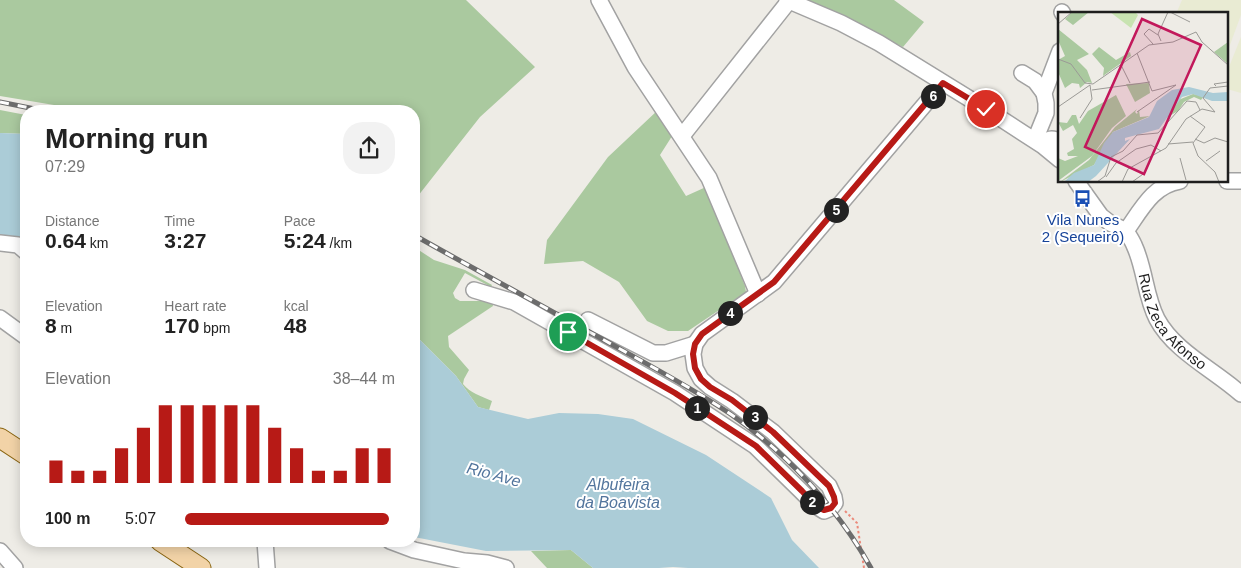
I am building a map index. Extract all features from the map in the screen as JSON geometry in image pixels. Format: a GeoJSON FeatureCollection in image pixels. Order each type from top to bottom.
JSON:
{"type":"FeatureCollection","features":[{"type":"Feature","properties":{"kind":"main road"},"geometry":{"type":"LineString","coordinates":[[0,438],[20,451]]}},
{"type":"Feature","properties":{"kind":"main road"},"geometry":{"type":"LineString","coordinates":[[169,547],[201,568]]}},
{"type":"Feature","properties":{"kind":"street"},"geometry":{"type":"LineString","coordinates":[[599,0],[635,66],[709,178],[758,294]]}},
{"type":"Feature","properties":{"kind":"street"},"geometry":{"type":"LineString","coordinates":[[682,136],[788,1],[841,23],[879,43],[986,109],[1049,140]]}},
{"type":"Feature","properties":{"kind":"street"},"geometry":{"type":"LineString","coordinates":[[1044,93],[1058,56]]}},
{"type":"Feature","properties":{"kind":"street"},"geometry":{"type":"LineString","coordinates":[[1022,73],[1036,81],[1044,93],[1049,140],[1058,156]]}},
{"type":"Feature","properties":{"kind":"street"},"geometry":{"type":"LineString","coordinates":[[474,290],[514,302],[675,393],[756,446],[816,506],[824,510],[831,508],[835,503],[829,486],[773,432],[701,379],[695,368],[693,354],[695,344],[702,334],[774,282],[943,83]]}},
{"type":"Feature","properties":{"kind":"street"},"geometry":{"type":"LineString","coordinates":[[1228,181],[1241,181]]}},
{"type":"Feature","properties":{"kind":"street"},"geometry":{"type":"LineString","coordinates":[[1077,182],[1102,216],[1126,232],[1162,184]]}},
{"type":"Feature","properties":{"kind":"street","name":"Rua Zeca Afonso"},"geometry":{"type":"LineString","coordinates":[[1126,232],[1134,246],[1157,319],[1168,335],[1182,349],[1241,394]]}},
{"type":"Feature","properties":{"kind":"street"},"geometry":{"type":"LineString","coordinates":[[0,243],[20,247]]}},
{"type":"Feature","properties":{"kind":"street"},"geometry":{"type":"LineString","coordinates":[[0,318],[20,333]]}},
{"type":"Feature","properties":{"kind":"street"},"geometry":{"type":"LineString","coordinates":[[588,320],[653,353],[666,353],[695,344]]}},
{"type":"Feature","properties":{"kind":"street"},"geometry":{"type":"LineString","coordinates":[[265,547],[266,568]]}},
{"type":"Feature","properties":{"kind":"street"},"geometry":{"type":"LineString","coordinates":[[406,547],[464,561],[487,563],[506,568]]}},
{"type":"Feature","properties":{"kind":"street"},"geometry":{"type":"LineString","coordinates":[[0,551],[15,568]]}},
{"type":"Feature","properties":{"kind":"path"},"geometry":{"type":"LineString","coordinates":[[834,497],[857,523],[864,568]]}},
{"type":"Feature","properties":{"kind":"green space"},"geometry":{"type":"Polygon","coordinates":[[[0,0],[466,0],[535,67],[480,117],[420,193],[420,105],[54,105],[0,96],[0,0]]]}},
{"type":"Feature","properties":{"kind":"green space"},"geometry":{"type":"Polygon","coordinates":[[[805,0],[894,0],[924,22],[903,47],[805,0]]]}},
{"type":"Feature","properties":{"kind":"green space"},"geometry":{"type":"Polygon","coordinates":[[[1182,0],[1241,0],[1241,15],[1228,50],[1228,12],[1177,12],[1182,0]]]}},
{"type":"Feature","properties":{"kind":"green space"},"geometry":{"type":"Polygon","coordinates":[[[1241,37],[1241,93],[1228,89],[1228,70],[1241,37]]]}},
{"type":"Feature","properties":{"kind":"green space"},"geometry":{"type":"Polygon","coordinates":[[[0,110],[20,114],[20,134],[0,133],[0,110]]]}},
{"type":"Feature","properties":{"kind":"green space"},"geometry":{"type":"Polygon","coordinates":[[[658,110],[674,133],[660,155],[686,196],[706,187],[746,292],[688,331],[668,331],[647,321],[619,282],[583,261],[544,264],[547,240],[608,157],[658,110]]]}},
{"type":"Feature","properties":{"kind":"green space"},"geometry":{"type":"Polygon","coordinates":[[[420,251],[434,260],[465,270],[492,285],[491,287],[465,273],[453,293],[455,298],[460,301],[492,301],[493,306],[448,336],[449,347],[469,370],[463,384],[472,392],[492,401],[489,410],[478,407],[456,376],[420,340],[420,251]]]}},
{"type":"Feature","properties":{"kind":"green space"},"geometry":{"type":"Polygon","coordinates":[[[571,550],[593,568],[547,568],[531,551],[571,550]]]}},
{"type":"Feature","properties":{"kind":"water"},"geometry":{"type":"Polygon","coordinates":[[[0,133],[20,134],[20,242],[0,235],[0,133]]]}},
{"type":"Feature","properties":{"kind":"water","name":"Albufeira da Boavista"},"geometry":{"type":"Polygon","coordinates":[[[420,340],[456,376],[478,407],[528,419],[559,413],[598,414],[633,419],[706,455],[771,498],[792,540],[819,568],[593,568],[571,550],[486,551],[420,538],[420,340]]]}},
{"type":"Feature","properties":{"kind":"railway"},"geometry":{"type":"LineString","coordinates":[[0,102],[20,106]]}},
{"type":"Feature","properties":{"kind":"railway"},"geometry":{"type":"LineString","coordinates":[[420,238],[667,375],[729,413],[771,446],[809,483],[843,524],[871,568]]}},
{"type":"Feature","properties":{"kind":"place","name":"Vila Nunes 2 (Sequeirô)"},"geometry":{"type":"Point","coordinates":[1083,199]}},
{"type":"Feature","properties":{"kind":"route"},"geometry":{"type":"LineString","coordinates":[[568,332],[675,393],[756,446],[816,506],[824,510],[831,508],[835,503],[829,486],[809,466],[773,432],[701,379],[695,368],[693,354],[695,344],[702,334],[774,282],[943,83],[986,109]]}},
{"type":"Feature","properties":{"kind":"water label","name":"Rio Ave"},"geometry":{"type":"Point","coordinates":[494,474]}}]}
